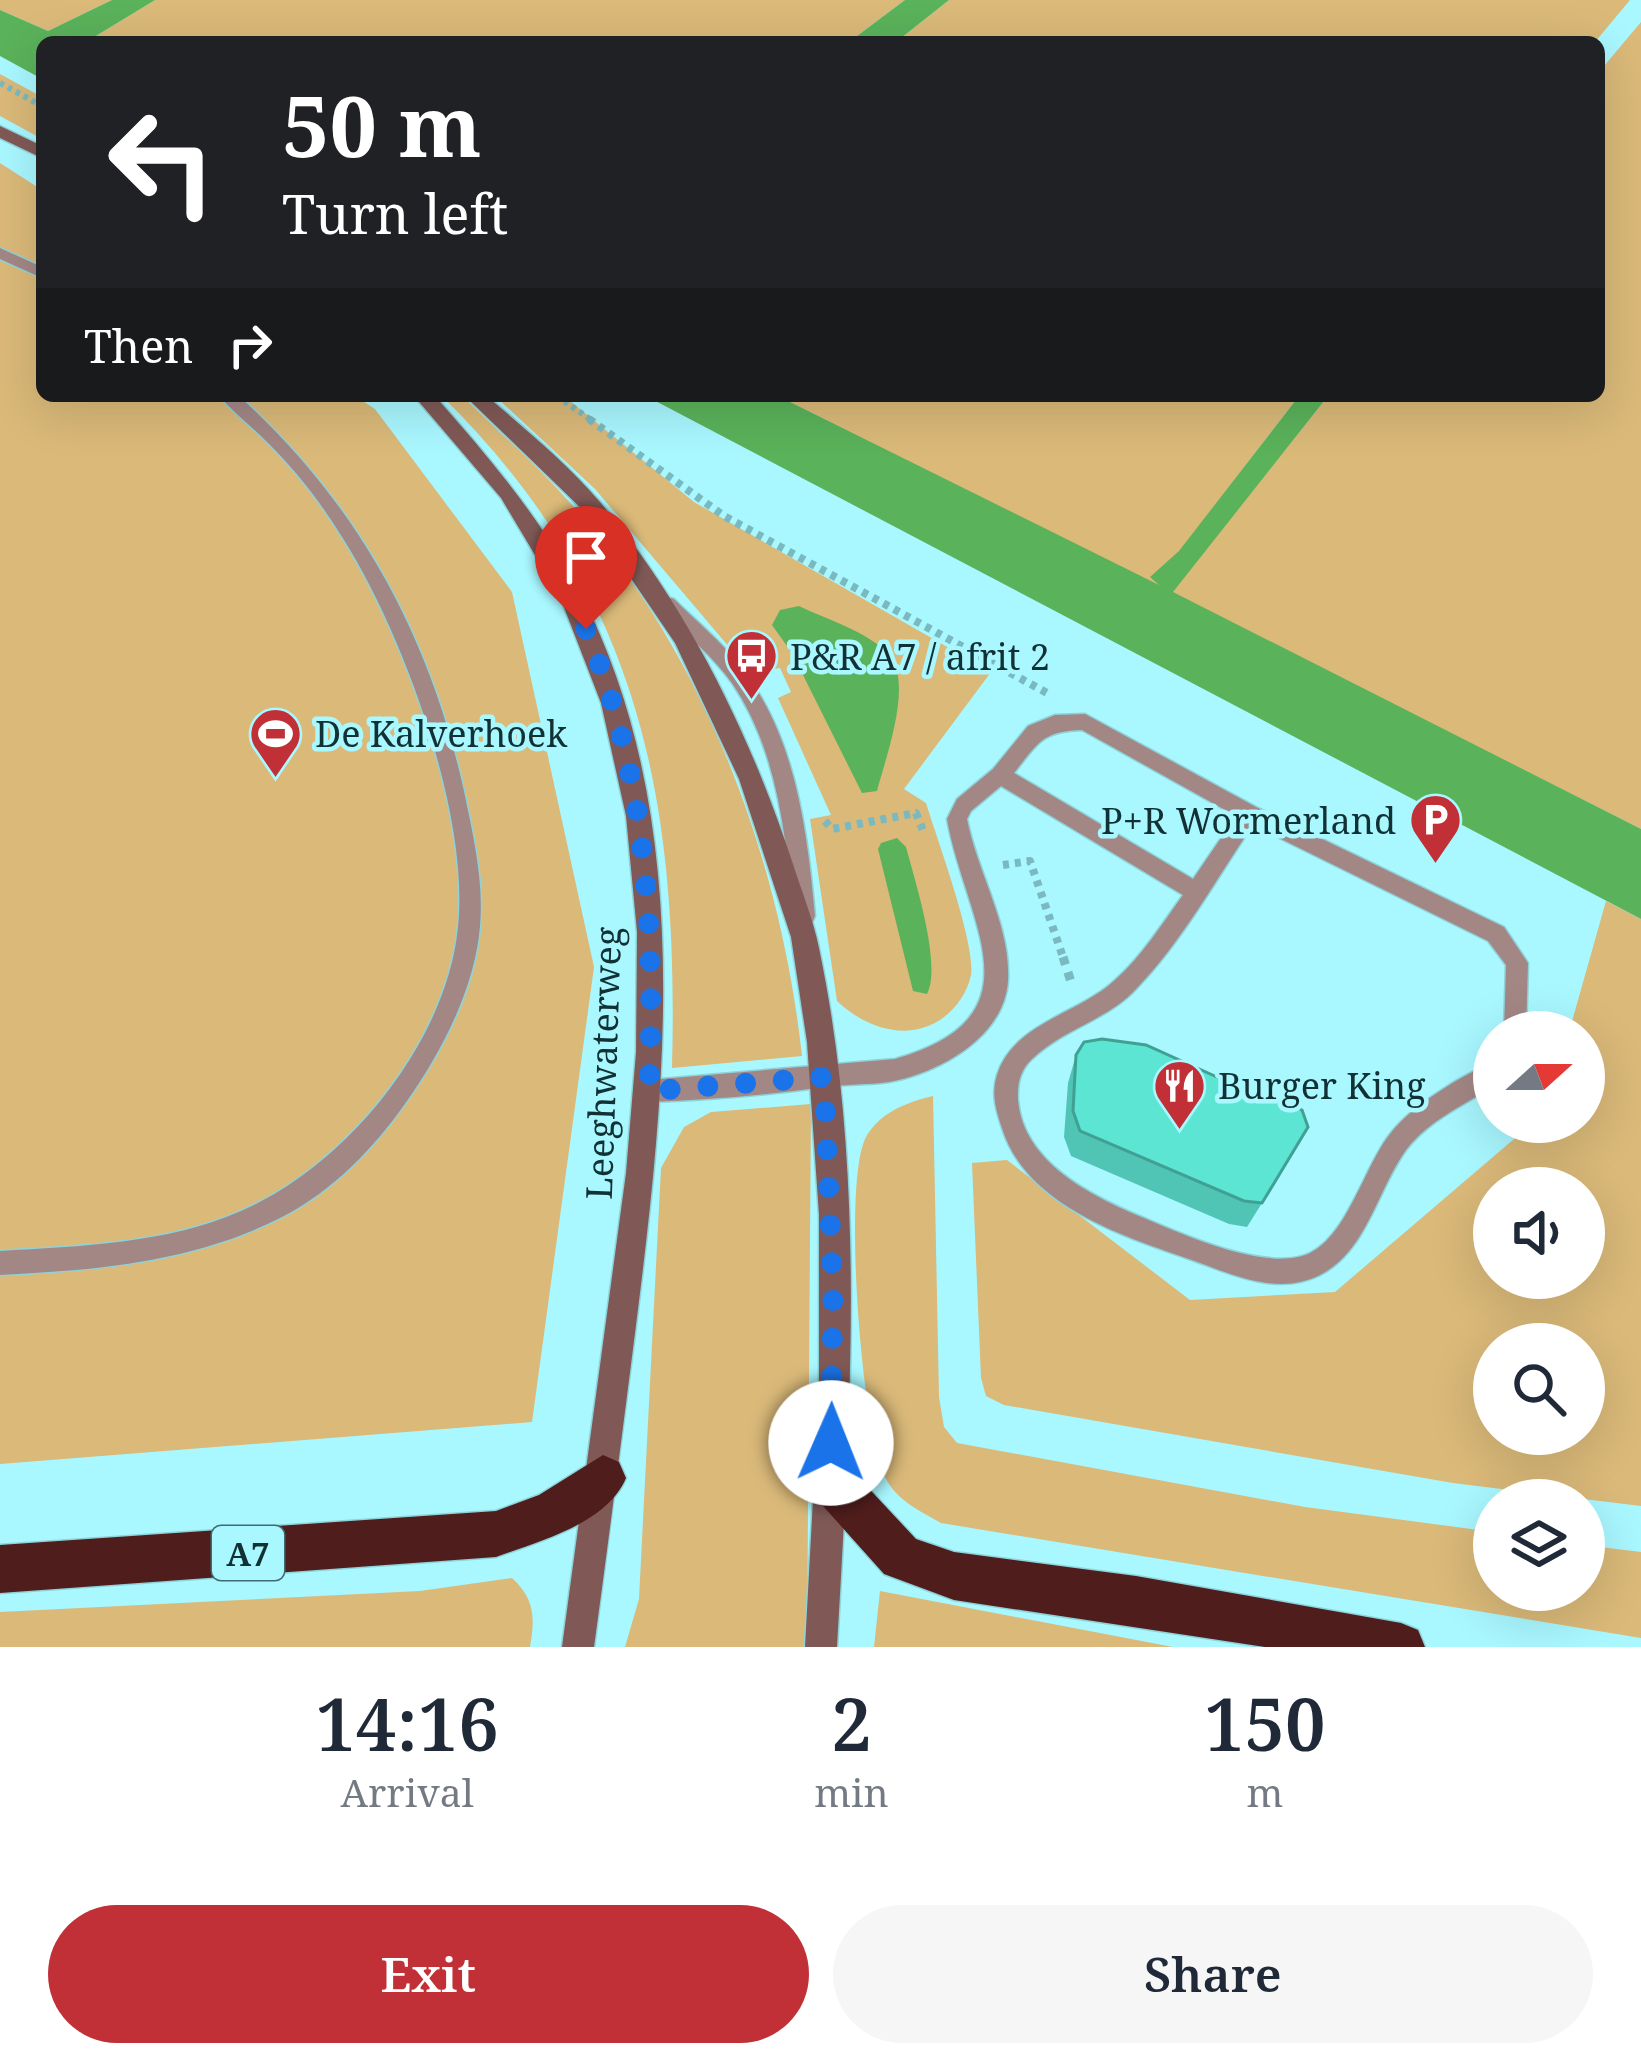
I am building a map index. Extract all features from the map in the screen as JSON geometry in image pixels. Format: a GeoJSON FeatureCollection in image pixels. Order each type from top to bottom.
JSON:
{"type":"FeatureCollection","features":[{"type":"Feature","properties":{"kind":"highway","name":"A7"},"geometry":{"type":"LineString","coordinates":[[0,1569],[496,1534],[553,1513],[603,1478]]}},
{"type":"Feature","properties":{"kind":"highway"},"geometry":{"type":"LineString","coordinates":[[831,1481],[901,1557],[954,1576],[1136,1600],[1401,1647]]}},
{"type":"Feature","properties":{"kind":"main road"},"geometry":{"type":"LineString","coordinates":[[0,131],[36,150]]}},
{"type":"Feature","properties":{"kind":"main road","name":"Leeghwaterweg"},"geometry":{"type":"LineString","coordinates":[[430,402],[502,479],[570,590],[602,668],[633,777],[654,962],[649,1091],[578,1647]]}},
{"type":"Feature","properties":{"kind":"main road"},"geometry":{"type":"LineString","coordinates":[[482,402],[593,508],[655,592],[703,673],[750,776],[808,952],[824,1077],[833,1289],[831,1481],[821,1647]]}},
{"type":"Feature","properties":{"kind":"lane"},"geometry":{"type":"LineString","coordinates":[[0,253],[36,270]]}},
{"type":"Feature","properties":{"kind":"lane"},"geometry":{"type":"LineString","coordinates":[[0,1263],[189,1243],[253,1219],[313,1184],[382,1116],[440,1026],[467,941],[468,867],[448,755],[413,655],[360,546],[274,434],[235,402]]}},
{"type":"Feature","properties":{"kind":"lane"},"geometry":{"type":"LineString","coordinates":[[649,1091],[893,1070],[934,1057],[965,1038],[985,1015],[997,983],[957,819],[1035,732],[1054,723],[1085,722],[1249,813],[1496,934],[1517,963],[1516,1011]]}},
{"type":"Feature","properties":{"kind":"lane"},"geometry":{"type":"LineString","coordinates":[[1000,775],[1195,891]]}},
{"type":"Feature","properties":{"kind":"lane"},"geometry":{"type":"LineString","coordinates":[[1249,813],[1126,985],[1090,1013],[1024,1051],[1011,1067],[1005,1095],[1009,1125],[1023,1153],[1062,1192],[1253,1269],[1280,1274],[1311,1269],[1332,1257],[1398,1141],[1429,1109],[1473,1085]]}},
{"type":"Feature","properties":{"kind":"path"},"geometry":{"type":"LineString","coordinates":[[0,83],[36,103]]}},
{"type":"Feature","properties":{"kind":"path"},"geometry":{"type":"LineString","coordinates":[[565,402],[724,516],[1055,698],[1085,722]]}},
{"type":"Feature","properties":{"kind":"shaded area"},"geometry":{"type":"Polygon","coordinates":[[[0,0],[112,0],[48,31],[0,10],[0,0]]]}},
{"type":"Feature","properties":{"kind":"shaded area"},"geometry":{"type":"Polygon","coordinates":[[[112,0],[155,0],[96,36],[36,36],[36,76],[0,56],[0,10],[48,31],[112,0]]]}},
{"type":"Feature","properties":{"kind":"shaded area"},"geometry":{"type":"Polygon","coordinates":[[[155,0],[905,0],[857,36],[96,36],[155,0]]]}},
{"type":"Feature","properties":{"kind":"shaded area"},"geometry":{"type":"Polygon","coordinates":[[[905,0],[949,0],[904,36],[857,36],[905,0]]]}},
{"type":"Feature","properties":{"kind":"shaded area"},"geometry":{"type":"Polygon","coordinates":[[[949,0],[1630,0],[1600,36],[904,36],[949,0]]]}},
{"type":"Feature","properties":{"kind":"shaded area"},"geometry":{"type":"Polygon","coordinates":[[[1641,22],[1641,829],[790,402],[1294,402],[1179,552],[1151,577],[1172,591],[1323,402],[1605,402],[1605,65],[1641,22]]]}},
{"type":"Feature","properties":{"kind":"shaded area"},"geometry":{"type":"Polygon","coordinates":[[[0,74],[36,94],[36,136],[0,116],[0,74]]]}},
{"type":"Feature","properties":{"kind":"shaded area","name":"De Kalverhoek"},"geometry":{"type":"Polygon","coordinates":[[[0,163],[36,186],[36,402],[364,402],[375,409],[512,592],[594,967],[532,1422],[0,1464],[0,163]]]}},
{"type":"Feature","properties":{"kind":"shaded area"},"geometry":{"type":"Polygon","coordinates":[[[447,402],[468,402],[573,506],[662,628],[729,764],[755,835],[776,908],[802,1056],[672,1068],[667,877],[655,788],[634,704],[604,624],[562,546],[509,470],[447,402]]]}},
{"type":"Feature","properties":{"kind":"shaded area"},"geometry":{"type":"Polygon","coordinates":[[[501,402],[571,402],[694,502],[991,672],[904,789],[926,803],[971,960],[965,993],[939,1021],[911,1030],[888,1029],[855,1015],[837,1001],[810,819],[831,815],[778,698],[791,692],[780,668],[752,674],[595,489],[501,402]]]}},
{"type":"Feature","properties":{"kind":"shaded area"},"geometry":{"type":"Polygon","coordinates":[[[657,402],[790,402],[1159,585],[1150,577],[1179,551],[1294,402],[1323,402],[1173,592],[1641,829],[1641,919],[657,402]]]}},
{"type":"Feature","properties":{"kind":"shaded area"},"geometry":{"type":"Polygon","coordinates":[[[799,606],[870,639],[896,668],[895,722],[877,791],[862,793],[792,653],[772,625],[780,610],[799,606]]]}},
{"type":"Feature","properties":{"kind":"shaded area"},"geometry":{"type":"Polygon","coordinates":[[[897,838],[906,847],[926,922],[931,964],[927,994],[913,991],[878,849],[881,843],[897,838]]]}},
{"type":"Feature","properties":{"kind":"shaded area"},"geometry":{"type":"Polygon","coordinates":[[[1606,901],[1641,919],[1641,1506],[1605,1502],[1605,1479],[1453,1483],[1004,1405],[986,1396],[981,1378],[972,1163],[1007,1160],[1190,1300],[1335,1292],[1473,1174],[1473,1299],[1605,1299],[1605,1167],[1481,1167],[1509,1143],[1605,1143],[1605,1011],[1575,1011],[1606,901]]]}},
{"type":"Feature","properties":{"kind":"shaded area"},"geometry":{"type":"Polygon","coordinates":[[[933,1096],[939,1397],[944,1427],[957,1443],[1305,1507],[1473,1529],[1473,1610],[941,1523],[895,1492],[876,1450],[862,1361],[855,1205],[865,1139],[877,1122],[933,1096]]]}},
{"type":"Feature","properties":{"kind":"shaded area"},"geometry":{"type":"Polygon","coordinates":[[[811,1104],[807,1647],[625,1647],[639,1599],[661,1168],[684,1127],[711,1112],[811,1104]]]}},
{"type":"Feature","properties":{"kind":"shaded area"},"geometry":{"type":"Polygon","coordinates":[[[1605,1548],[1641,1552],[1641,1638],[1477,1611],[1605,1611],[1605,1548]]]}},
{"type":"Feature","properties":{"kind":"shaded area"},"geometry":{"type":"Polygon","coordinates":[[[512,1578],[532,1610],[530,1647],[0,1647],[0,1612],[420,1591],[512,1578]]]}},
{"type":"Feature","properties":{"kind":"shaded area"},"geometry":{"type":"Polygon","coordinates":[[[880,1591],[1173,1647],[874,1647],[880,1591]]]}},
{"type":"Feature","properties":{"kind":"building"},"geometry":{"type":"Polygon","coordinates":[[[1102,1039],[1146,1045],[1228,1082],[1230,1074],[1302,1110],[1308,1127],[1262,1203],[1244,1201],[1080,1131],[1073,1111],[1076,1055],[1084,1042],[1102,1039]]]}},
{"type":"Feature","properties":{"kind":"place","name":"P&R A7 / afrit 2"},"geometry":{"type":"Point","coordinates":[751,702]}},
{"type":"Feature","properties":{"kind":"place","name":"De Kalverhoek"},"geometry":{"type":"Point","coordinates":[276,779]}},
{"type":"Feature","properties":{"kind":"place","name":"P+R Wormerland"},"geometry":{"type":"Point","coordinates":[1435,866]}},
{"type":"Feature","properties":{"kind":"place","name":"Burger King"},"geometry":{"type":"Point","coordinates":[1179,1131]}},
{"type":"Feature","properties":{"kind":"route"},"geometry":{"type":"LineString","coordinates":[[586,629],[633,777],[654,962],[649,1091],[824,1077],[833,1289],[831,1443]]}}]}
